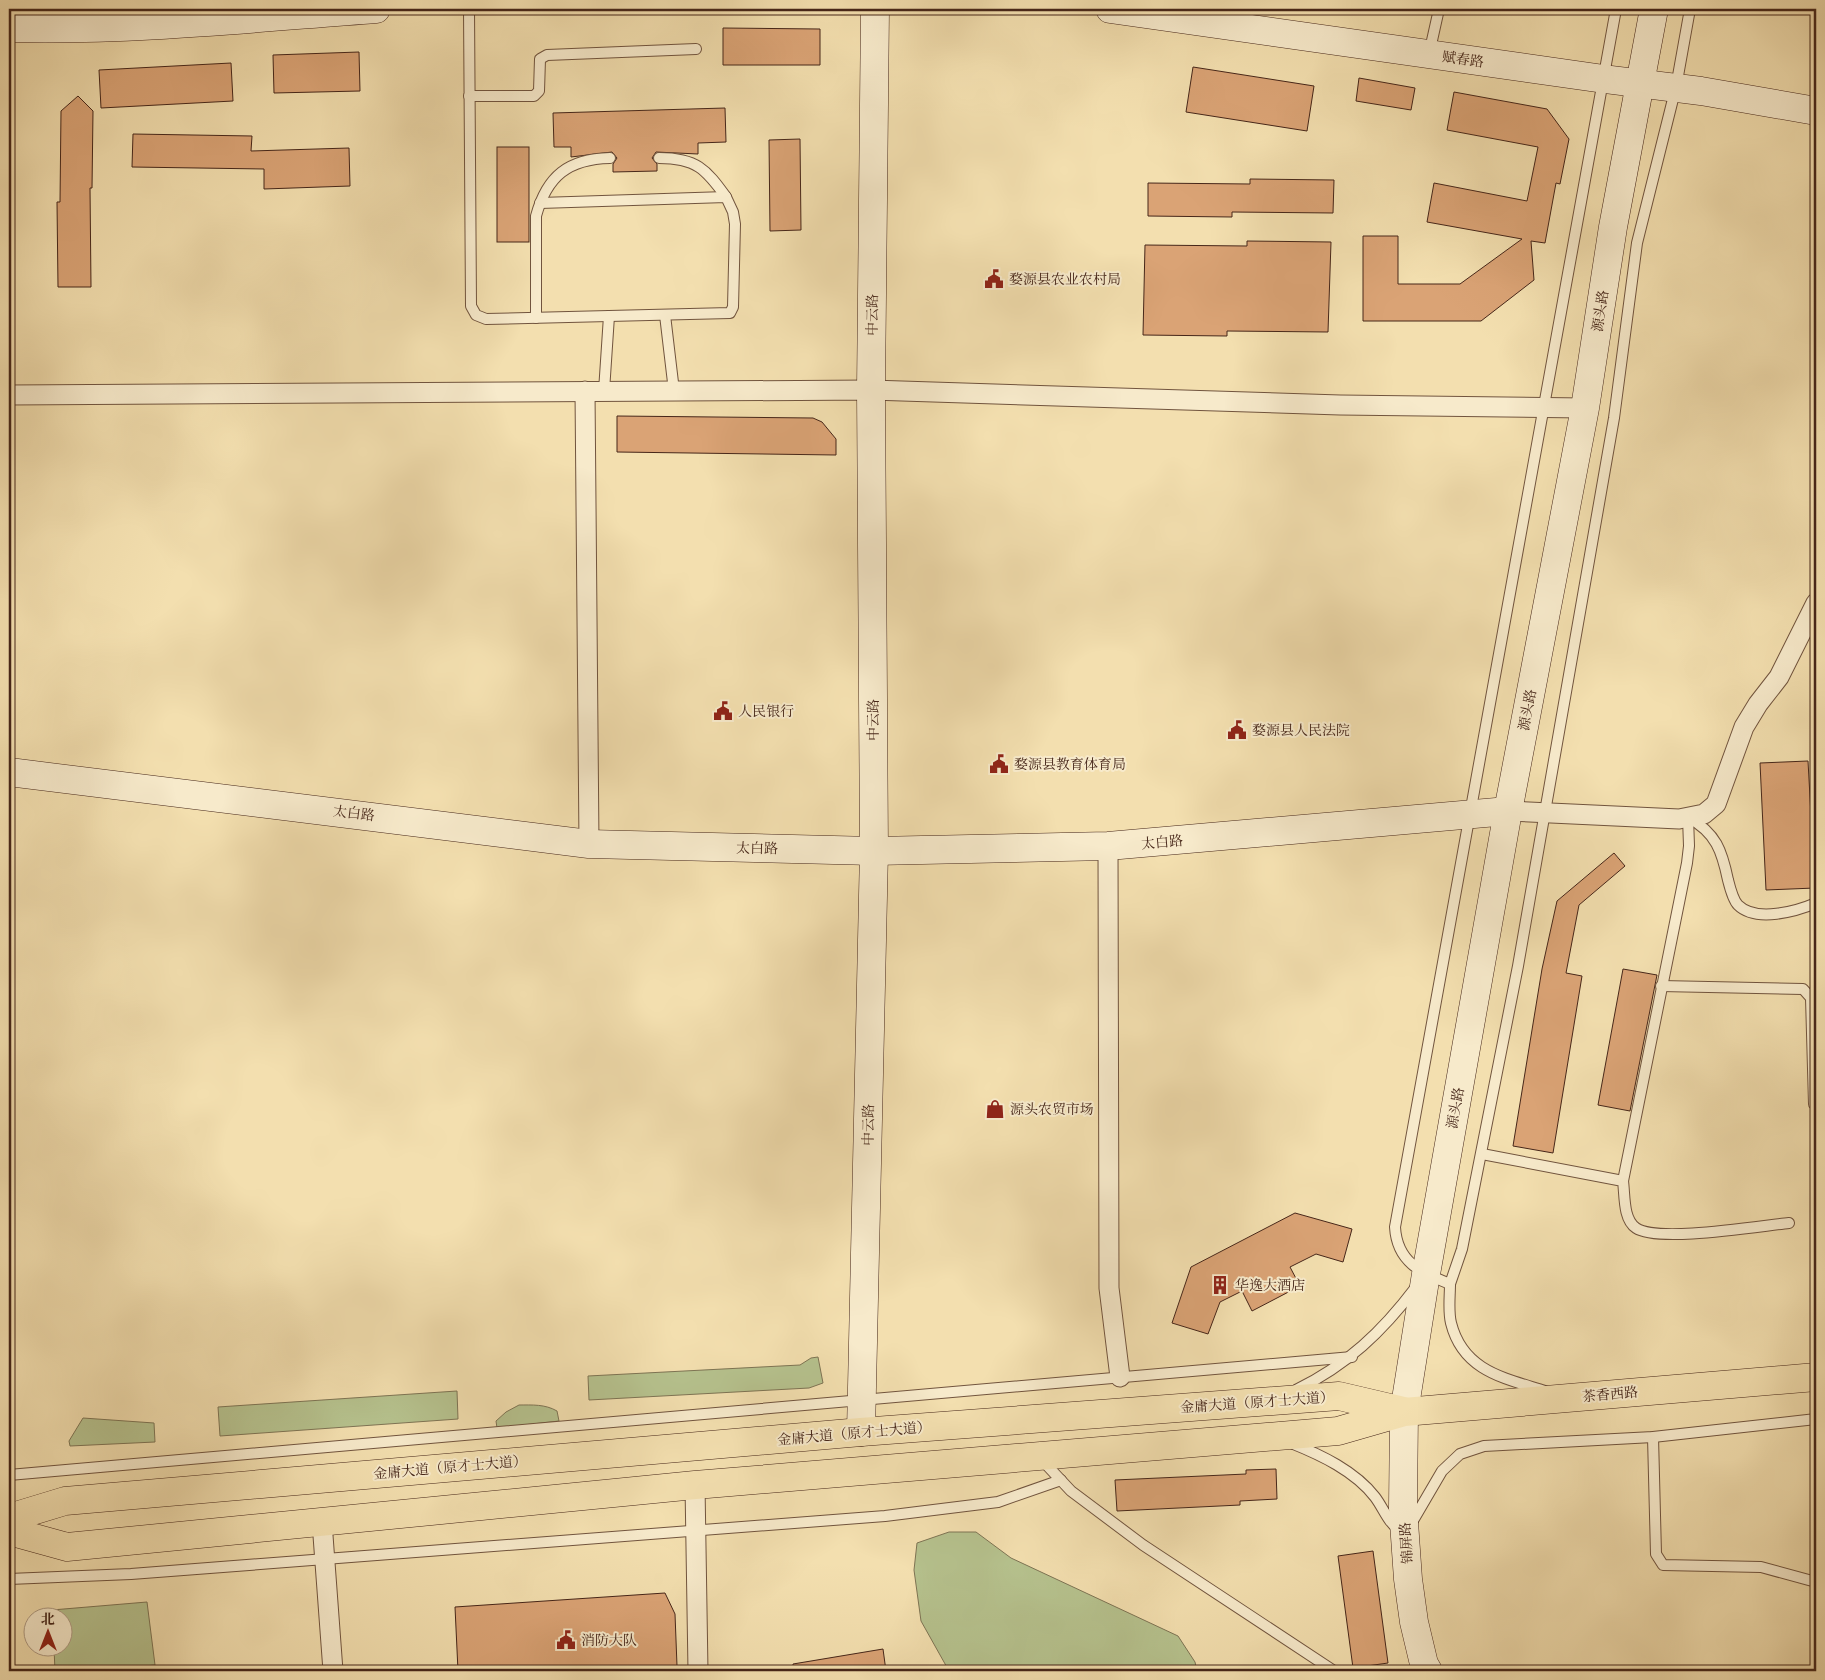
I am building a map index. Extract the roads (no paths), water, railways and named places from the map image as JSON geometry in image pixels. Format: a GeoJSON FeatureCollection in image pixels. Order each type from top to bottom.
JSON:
{"type":"FeatureCollection","features":[{"type":"Feature","properties":{"kind":"main road","name":"茶香西路"},"geometry":{"type":"LineString","coordinates":[[1404,1412],[1816,1377]]}},
{"type":"Feature","properties":{"kind":"main road","name":"金庸大道（原才士大道）"},"geometry":{"type":"LineString","coordinates":[[9,1518],[65,1501],[861,1432],[1276,1400],[1339,1396],[1404,1412]]}},
{"type":"Feature","properties":{"kind":"main road"},"geometry":{"type":"LineString","coordinates":[[9,1531],[67,1547],[696,1485],[1338,1431],[1404,1412]]}},
{"type":"Feature","properties":{"kind":"street"},"geometry":{"type":"LineString","coordinates":[[9,28],[39,29],[200,22],[376,9]]}},
{"type":"Feature","properties":{"kind":"street","name":"中云路"},"geometry":{"type":"LineString","coordinates":[[861,1432],[874,851],[871,390],[876,9]]}},
{"type":"Feature","properties":{"kind":"street","name":"赋春路"},"geometry":{"type":"LineString","coordinates":[[1110,9],[1604,79],[1676,87],[1816,111]]}},
{"type":"Feature","properties":{"kind":"street","name":"源头路"},"geometry":{"type":"LineString","coordinates":[[1404,1412],[1438,1279],[1508,811],[1584,408],[1613,227],[1654,9]]}},
{"type":"Feature","properties":{"kind":"street"},"geometry":{"type":"LineString","coordinates":[[9,395],[871,390],[1340,405],[1584,408]]}},
{"type":"Feature","properties":{"kind":"street"},"geometry":{"type":"LineString","coordinates":[[585,391],[589,844]]}},
{"type":"Feature","properties":{"kind":"street"},"geometry":{"type":"LineString","coordinates":[[1508,811],[1678,819],[1704,814],[1716,804],[1744,727],[1758,704],[1779,677],[1816,603]]}},
{"type":"Feature","properties":{"kind":"street","name":"太白路"},"geometry":{"type":"LineString","coordinates":[[9,772],[589,844],[874,851],[1108,846],[1508,811]]}},
{"type":"Feature","properties":{"kind":"street"},"geometry":{"type":"LineString","coordinates":[[1108,846],[1109,1288],[1120,1377]]}},
{"type":"Feature","properties":{"kind":"street","name":"锦屏路"},"geometry":{"type":"LineString","coordinates":[[1404,1412],[1405,1535],[1414,1622],[1424,1664],[1428,1671]]}},
{"type":"Feature","properties":{"kind":"street"},"geometry":{"type":"LineString","coordinates":[[696,1485],[698,1671]]}},
{"type":"Feature","properties":{"kind":"street"},"geometry":{"type":"LineString","coordinates":[[322,1522],[333,1671]]}},
{"type":"Feature","properties":{"kind":"lane"},"geometry":{"type":"LineString","coordinates":[[469,9],[471,306],[476,315],[486,320],[730,313],[733,307],[735,224],[733,212],[726,197],[710,174],[699,165],[682,159],[659,158]]}},
{"type":"Feature","properties":{"kind":"lane"},"geometry":{"type":"LineString","coordinates":[[1429,54],[1439,9]]}},
{"type":"Feature","properties":{"kind":"lane"},"geometry":{"type":"LineString","coordinates":[[1567,1398],[1497,1376],[1477,1366],[1462,1348],[1451,1322],[1438,1279],[1400,1252],[1396,1242],[1395,1227],[1616,9]]}},
{"type":"Feature","properties":{"kind":"lane"},"geometry":{"type":"LineString","coordinates":[[1276,1400],[1320,1378],[1352,1357],[1393,1317],[1438,1279],[1462,1249],[1482,1154],[1545,812],[1614,418],[1637,243],[1676,87],[1690,9]]}},
{"type":"Feature","properties":{"kind":"lane"},"geometry":{"type":"LineString","coordinates":[[469,96],[534,96],[539,91],[540,59],[547,55],[696,49]]}},
{"type":"Feature","properties":{"kind":"lane"},"geometry":{"type":"LineString","coordinates":[[536,318],[536,216],[540,203],[550,182],[563,170],[582,162],[610,158]]}},
{"type":"Feature","properties":{"kind":"lane"},"geometry":{"type":"LineString","coordinates":[[540,203],[726,197]]}},
{"type":"Feature","properties":{"kind":"lane"},"geometry":{"type":"LineString","coordinates":[[665,315],[674,391]]}},
{"type":"Feature","properties":{"kind":"lane"},"geometry":{"type":"LineString","coordinates":[[604,391],[609,316]]}},
{"type":"Feature","properties":{"kind":"lane"},"geometry":{"type":"LineString","coordinates":[[1688,817],[1704,826],[1715,841],[1724,863],[1730,890],[1737,905],[1746,911],[1769,914],[1800,910],[1816,903]]}},
{"type":"Feature","properties":{"kind":"lane"},"geometry":{"type":"LineString","coordinates":[[1688,817],[1689,846],[1687,863],[1623,1181],[1627,1216],[1636,1228],[1664,1236],[1789,1223]]}},
{"type":"Feature","properties":{"kind":"lane"},"geometry":{"type":"LineString","coordinates":[[1661,986],[1804,988],[1811,998],[1814,1104]]}},
{"type":"Feature","properties":{"kind":"lane"},"geometry":{"type":"LineString","coordinates":[[1482,1154],[1623,1181]]}},
{"type":"Feature","properties":{"kind":"lane"},"geometry":{"type":"LineString","coordinates":[[9,1475],[1352,1357]]}},
{"type":"Feature","properties":{"kind":"lane"},"geometry":{"type":"LineString","coordinates":[[1274,1436],[1314,1452],[1363,1484],[1376,1498],[1390,1523],[1405,1535],[1442,1471],[1460,1454],[1484,1446],[1653,1437],[1816,1420]]}},
{"type":"Feature","properties":{"kind":"lane"},"geometry":{"type":"LineString","coordinates":[[1653,1437],[1656,1554],[1663,1565],[1761,1567],[1816,1582]]}},
{"type":"Feature","properties":{"kind":"lane"},"geometry":{"type":"LineString","coordinates":[[1039,1456],[1071,1491],[1144,1545],[1334,1671]]}},
{"type":"Feature","properties":{"kind":"lane"},"geometry":{"type":"LineString","coordinates":[[9,1579],[131,1574],[885,1516],[998,1502],[1061,1480]]}},
{"type":"Feature","properties":{"kind":"place","name":"婺源县农业农村局"},"geometry":{"type":"Point","coordinates":[994,279]}},
{"type":"Feature","properties":{"kind":"place","name":"人民银行"},"geometry":{"type":"Point","coordinates":[723,711]}},
{"type":"Feature","properties":{"kind":"place","name":"婺源县人民法院"},"geometry":{"type":"Point","coordinates":[1237,730]}},
{"type":"Feature","properties":{"kind":"place","name":"婺源县教育体育局"},"geometry":{"type":"Point","coordinates":[999,764]}},
{"type":"Feature","properties":{"kind":"place","name":"源头农贸市场"},"geometry":{"type":"Point","coordinates":[995,1109]}},
{"type":"Feature","properties":{"kind":"place","name":"华逸大酒店"},"geometry":{"type":"Point","coordinates":[1220,1285]}},
{"type":"Feature","properties":{"kind":"place","name":"消防大队"},"geometry":{"type":"Point","coordinates":[566,1640]}}]}
